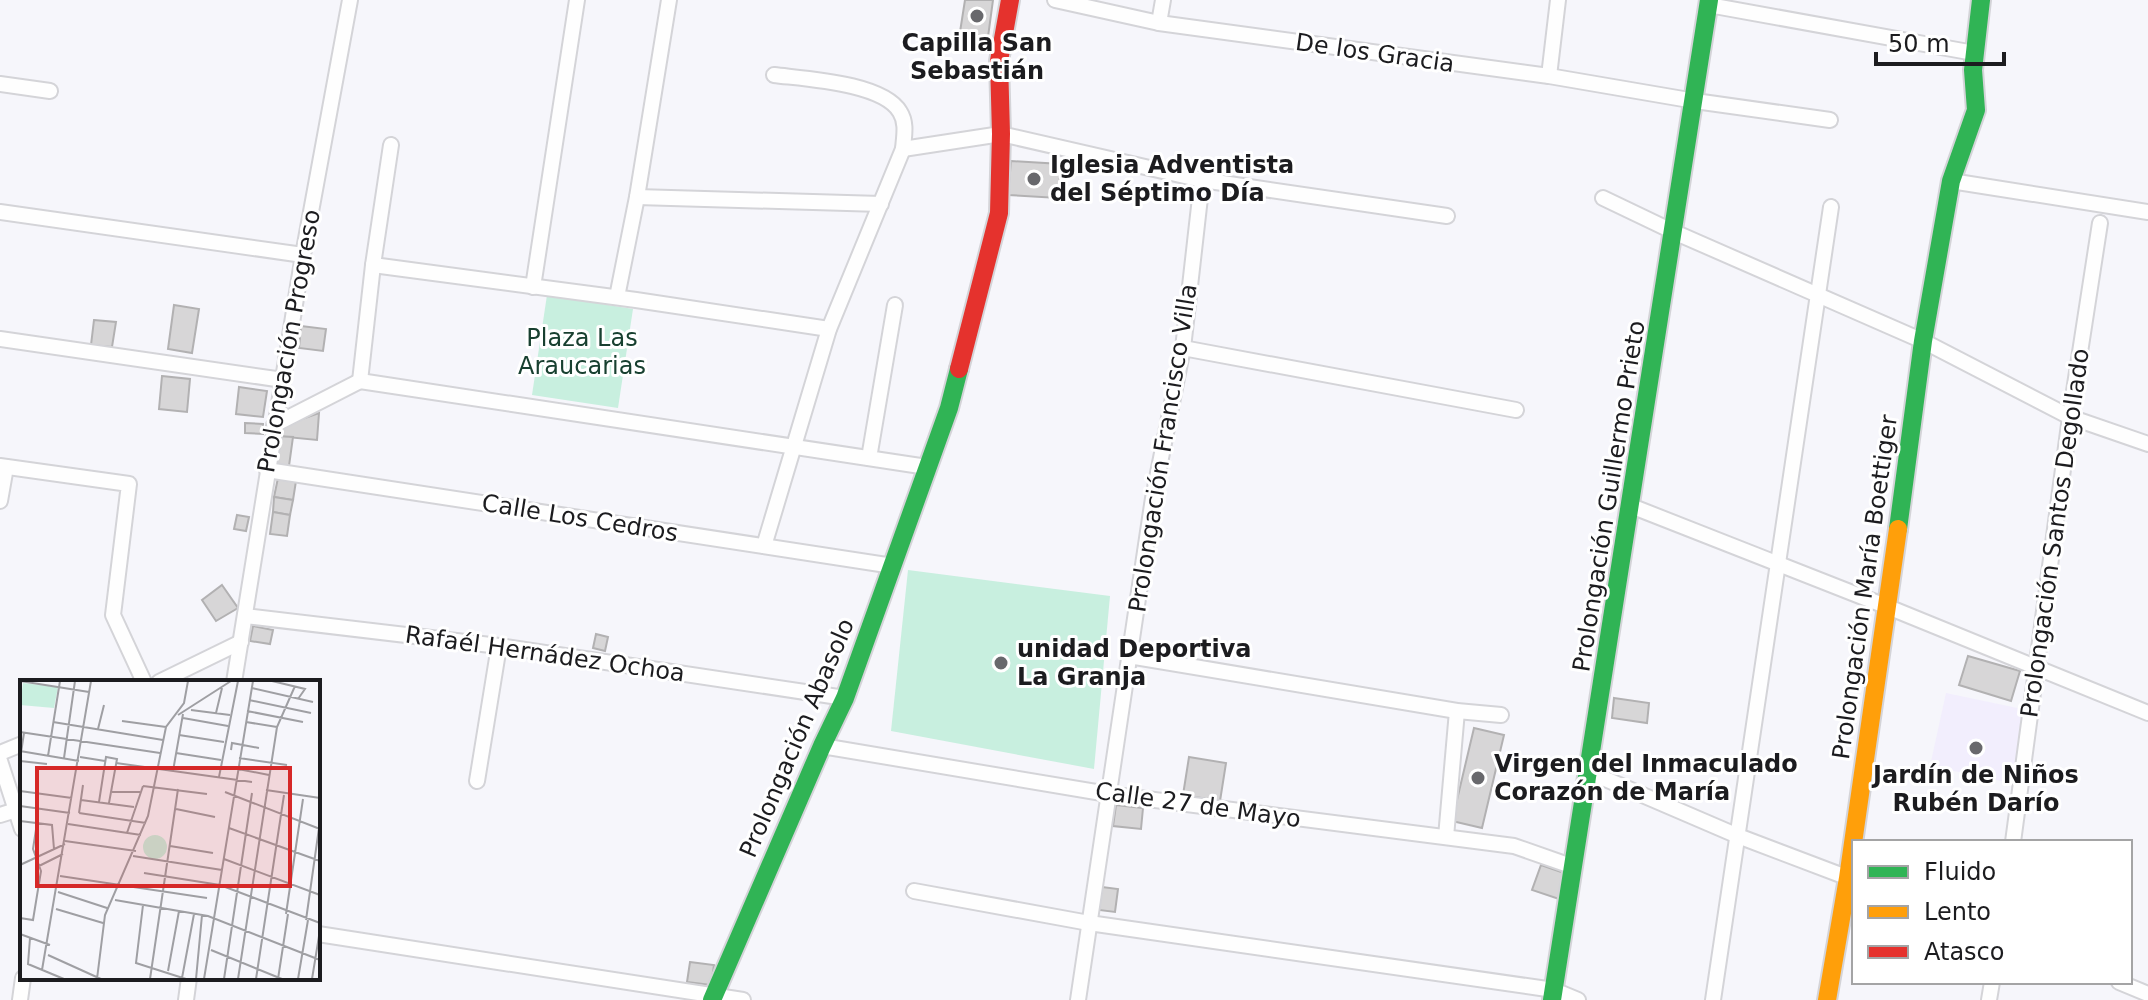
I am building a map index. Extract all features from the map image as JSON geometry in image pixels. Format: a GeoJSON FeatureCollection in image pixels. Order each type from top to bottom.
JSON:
{"type":"FeatureCollection","features":[{"type":"Feature","properties":{"kind":"street","name":"Prolongación Progreso"},"geometry":{"type":"LineString","coordinates":[[234,680],[274,425],[350,0]]}},
{"type":"Feature","properties":{"kind":"street"},"geometry":{"type":"LineString","coordinates":[[533,287],[577,0]]}},
{"type":"Feature","properties":{"kind":"street"},"geometry":{"type":"LineString","coordinates":[[617,297],[637,197],[669,0]]}},
{"type":"Feature","properties":{"kind":"street","name":"Prolongación Abasolo"},"geometry":{"type":"LineString","coordinates":[[713,998],[845,698],[949,408],[999,213],[999,61],[1010,0]]}},
{"type":"Feature","properties":{"kind":"street","name":"De los Gracia"},"geometry":{"type":"LineString","coordinates":[[1055,0],[1159,23],[1549,76],[1830,120]]}},
{"type":"Feature","properties":{"kind":"street"},"geometry":{"type":"LineString","coordinates":[[1159,23],[1163,0]]}},
{"type":"Feature","properties":{"kind":"street"},"geometry":{"type":"LineString","coordinates":[[1549,76],[1558,0]]}},
{"type":"Feature","properties":{"kind":"street","name":"Prolongación María Boettiger"},"geometry":{"type":"LineString","coordinates":[[1856,840],[1923,341],[1951,181],[1976,110],[1973,70],[1981,0]]}},
{"type":"Feature","properties":{"kind":"street"},"geometry":{"type":"LineString","coordinates":[[1709,3],[1974,53]]}},
{"type":"Feature","properties":{"kind":"street","name":"Prolongación Guillermo Prieto"},"geometry":{"type":"LineString","coordinates":[[1553,995],[1709,3]]}},
{"type":"Feature","properties":{"kind":"street"},"geometry":{"type":"LineString","coordinates":[[764,546],[829,329],[903,149],[905,125],[899,110],[882,96],[844,84],[774,75]]}},
{"type":"Feature","properties":{"kind":"street"},"geometry":{"type":"LineString","coordinates":[[0,84],[50,91]]}},
{"type":"Feature","properties":{"kind":"street"},"geometry":{"type":"LineString","coordinates":[[903,149],[1001,134],[1202,180],[1447,216]]}},
{"type":"Feature","properties":{"kind":"street"},"geometry":{"type":"LineString","coordinates":[[360,381],[391,145]]}},
{"type":"Feature","properties":{"kind":"street","name":"Prolongación Francisco Villa"},"geometry":{"type":"LineString","coordinates":[[1078,1000],[1153,498],[1183,348],[1202,180]]}},
{"type":"Feature","properties":{"kind":"street"},"geometry":{"type":"LineString","coordinates":[[1951,181],[2148,212]]}},
{"type":"Feature","properties":{"kind":"street"},"geometry":{"type":"LineString","coordinates":[[637,197],[881,204]]}},
{"type":"Feature","properties":{"kind":"street"},"geometry":{"type":"LineString","coordinates":[[1603,198],[1923,341],[2070,417],[2148,444]]}},
{"type":"Feature","properties":{"kind":"street"},"geometry":{"type":"LineString","coordinates":[[1713,1000],[1831,207]]}},
{"type":"Feature","properties":{"kind":"street"},"geometry":{"type":"LineString","coordinates":[[0,212],[303,255]]}},
{"type":"Feature","properties":{"kind":"street","name":"Prolongación Santos Degollado"},"geometry":{"type":"LineString","coordinates":[[2013,840],[2070,417],[2100,223]]}},
{"type":"Feature","properties":{"kind":"street"},"geometry":{"type":"LineString","coordinates":[[373,265],[829,329]]}},
{"type":"Feature","properties":{"kind":"street"},"geometry":{"type":"LineString","coordinates":[[869,458],[895,305]]}},
{"type":"Feature","properties":{"kind":"street"},"geometry":{"type":"LineString","coordinates":[[0,339],[283,380]]}},
{"type":"Feature","properties":{"kind":"street"},"geometry":{"type":"LineString","coordinates":[[1183,348],[1516,410]]}},
{"type":"Feature","properties":{"kind":"street"},"geometry":{"type":"LineString","coordinates":[[274,425],[360,381],[927,467]]}},
{"type":"Feature","properties":{"kind":"street"},"geometry":{"type":"LineString","coordinates":[[0,501],[3,466],[129,484],[113,615],[143,680]]}},
{"type":"Feature","properties":{"kind":"street","name":"Calle Los Cedros"},"geometry":{"type":"LineString","coordinates":[[267,470],[893,566]]}},
{"type":"Feature","properties":{"kind":"street"},"geometry":{"type":"LineString","coordinates":[[1631,506],[2148,713]]}},
{"type":"Feature","properties":{"kind":"street","name":"Rafaél Hernádez Ochoa"},"geometry":{"type":"LineString","coordinates":[[245,616],[499,646],[845,698]]}},
{"type":"Feature","properties":{"kind":"street"},"geometry":{"type":"LineString","coordinates":[[163,680],[241,642]]}},
{"type":"Feature","properties":{"kind":"street"},"geometry":{"type":"LineString","coordinates":[[477,781],[499,646]]}},
{"type":"Feature","properties":{"kind":"street"},"geometry":{"type":"LineString","coordinates":[[1129,656],[1457,711],[1501,715]]}},
{"type":"Feature","properties":{"kind":"street"},"geometry":{"type":"LineString","coordinates":[[1446,837],[1457,711]]}},
{"type":"Feature","properties":{"kind":"street"},"geometry":{"type":"LineString","coordinates":[[0,753],[20,745]]}},
{"type":"Feature","properties":{"kind":"street","name":"Calle 27 de Mayo"},"geometry":{"type":"LineString","coordinates":[[822,746],[1108,794],[1514,846],[1574,867]]}},
{"type":"Feature","properties":{"kind":"street"},"geometry":{"type":"LineString","coordinates":[[0,761],[20,823]]}},
{"type":"Feature","properties":{"kind":"street"},"geometry":{"type":"LineString","coordinates":[[1589,772],[1738,836],[1851,879]]}},
{"type":"Feature","properties":{"kind":"street"},"geometry":{"type":"LineString","coordinates":[[0,815],[16,810]]}},
{"type":"Feature","properties":{"kind":"street","name":"Prolongación María Boettiger"},"geometry":{"type":"LineString","coordinates":[[1827,1000],[1851,879]]}},
{"type":"Feature","properties":{"kind":"street"},"geometry":{"type":"LineString","coordinates":[[914,891],[1089,923],[1578,1000]]}},
{"type":"Feature","properties":{"kind":"street"},"geometry":{"type":"LineString","coordinates":[[320,934],[713,998],[743,1000]]}},
{"type":"Feature","properties":{"kind":"street"},"geometry":{"type":"LineString","coordinates":[[20,1000],[23,980]]}},
{"type":"Feature","properties":{"kind":"street"},"geometry":{"type":"LineString","coordinates":[[186,1000],[189,980]]}},
{"type":"Feature","properties":{"kind":"street"},"geometry":{"type":"LineString","coordinates":[[2124,984],[2148,994]]}},
{"type":"Feature","properties":{"kind":"shaded area","name":"Jardín de Niños Rubén Darío"},"geometry":{"type":"Polygon","coordinates":[[[1946,693],[2027,710],[2011,783],[1930,766],[1946,693]]]}},
{"type":"Feature","properties":{"kind":"green space","name":"Plaza Las Araucarias"},"geometry":{"type":"Polygon","coordinates":[[[547,295],[633,309],[618,408],[532,395],[547,295]]]}},
{"type":"Feature","properties":{"kind":"green space","name":"unidad Deportiva La Granja"},"geometry":{"type":"Polygon","coordinates":[[[908,570],[1110,596],[1094,769],[891,731],[908,570]]]}},
{"type":"Feature","properties":{"kind":"building","name":"Capilla San Sebastián"},"geometry":{"type":"Polygon","coordinates":[[[965,0],[993,0],[988,37],[960,32],[965,0]]]}},
{"type":"Feature","properties":{"kind":"building","name":"Iglesia Adventista del Séptimo Día"},"geometry":{"type":"Polygon","coordinates":[[[1011,161],[1061,164],[1058,198],[1008,195],[1011,161]]]}},
{"type":"Feature","properties":{"kind":"building"},"geometry":{"type":"Polygon","coordinates":[[[174,305],[199,309],[192,353],[168,349],[174,305]]]}},
{"type":"Feature","properties":{"kind":"building"},"geometry":{"type":"Polygon","coordinates":[[[94,320],[116,322],[112,347],[91,345],[94,320]]]}},
{"type":"Feature","properties":{"kind":"building"},"geometry":{"type":"Polygon","coordinates":[[[301,326],[326,329],[323,351],[299,348],[301,326]]]}},
{"type":"Feature","properties":{"kind":"building"},"geometry":{"type":"Polygon","coordinates":[[[162,376],[190,379],[187,412],[159,409],[162,376]]]}},
{"type":"Feature","properties":{"kind":"building"},"geometry":{"type":"Polygon","coordinates":[[[239,387],[267,391],[263,417],[236,414],[239,387]]]}},
{"type":"Feature","properties":{"kind":"building"},"geometry":{"type":"Polygon","coordinates":[[[319,413],[317,440],[276,436],[282,426],[319,413]]]}},
{"type":"Feature","properties":{"kind":"building"},"geometry":{"type":"Polygon","coordinates":[[[245,423],[263,424],[263,434],[245,433],[245,423]]]}},
{"type":"Feature","properties":{"kind":"building"},"geometry":{"type":"Polygon","coordinates":[[[276,436],[293,437],[289,466],[273,465],[276,436]]]}},
{"type":"Feature","properties":{"kind":"building"},"geometry":{"type":"Polygon","coordinates":[[[278,478],[296,481],[293,500],[274,497],[278,478]]]}},
{"type":"Feature","properties":{"kind":"building"},"geometry":{"type":"Polygon","coordinates":[[[274,497],[293,500],[290,515],[273,512],[274,497]]]}},
{"type":"Feature","properties":{"kind":"building"},"geometry":{"type":"Polygon","coordinates":[[[273,512],[290,515],[287,536],[270,534],[273,512]]]}},
{"type":"Feature","properties":{"kind":"building"},"geometry":{"type":"Polygon","coordinates":[[[237,515],[249,517],[246,531],[234,529],[237,515]]]}},
{"type":"Feature","properties":{"kind":"building"},"geometry":{"type":"Polygon","coordinates":[[[222,585],[238,608],[216,621],[202,600],[222,585]]]}},
{"type":"Feature","properties":{"kind":"building"},"geometry":{"type":"Polygon","coordinates":[[[253,626],[273,630],[270,644],[250,641],[253,626]]]}},
{"type":"Feature","properties":{"kind":"building"},"geometry":{"type":"Polygon","coordinates":[[[596,634],[608,637],[605,651],[593,648],[596,634]]]}},
{"type":"Feature","properties":{"kind":"building"},"geometry":{"type":"Polygon","coordinates":[[[1968,656],[2020,671],[2011,701],[1959,685],[1968,656]]]}},
{"type":"Feature","properties":{"kind":"building"},"geometry":{"type":"Polygon","coordinates":[[[1614,698],[1649,703],[1647,723],[1612,718],[1614,698]]]}},
{"type":"Feature","properties":{"kind":"building","name":"Virgen del Inmaculado Corazón de María"},"geometry":{"type":"Polygon","coordinates":[[[1474,728],[1504,735],[1482,828],[1452,821],[1474,728]]]}},
{"type":"Feature","properties":{"kind":"building"},"geometry":{"type":"Polygon","coordinates":[[[1189,757],[1226,763],[1220,801],[1183,795],[1189,757]]]}},
{"type":"Feature","properties":{"kind":"building"},"geometry":{"type":"Polygon","coordinates":[[[1116,805],[1143,808],[1141,829],[1113,826],[1116,805]]]}},
{"type":"Feature","properties":{"kind":"building"},"geometry":{"type":"Polygon","coordinates":[[[1541,865],[1567,874],[1559,899],[1532,890],[1541,865]]]}},
{"type":"Feature","properties":{"kind":"building"},"geometry":{"type":"Polygon","coordinates":[[[1102,887],[1118,889],[1115,912],[1099,910],[1102,887]]]}},
{"type":"Feature","properties":{"kind":"building"},"geometry":{"type":"Polygon","coordinates":[[[690,962],[714,965],[711,985],[687,982],[690,962]]]}},
{"type":"Feature","properties":{"kind":"traffic: fast"},"geometry":{"type":"LineString","coordinates":[[1552,1000],[1709,0]]}},
{"type":"Feature","properties":{"kind":"traffic: fast"},"geometry":{"type":"LineString","coordinates":[[1898,529],[1923,341],[1951,181],[1976,110],[1973,70],[1981,0]]}},
{"type":"Feature","properties":{"kind":"traffic: fast"},"geometry":{"type":"LineString","coordinates":[[712,1000],[845,698],[949,408],[959,369]]}},
{"type":"Feature","properties":{"kind":"traffic: slow"},"geometry":{"type":"LineString","coordinates":[[1853,840],[1898,529]]}},
{"type":"Feature","properties":{"kind":"traffic: slow"},"geometry":{"type":"LineString","coordinates":[[1827,1000],[1852,850]]}},
{"type":"Feature","properties":{"kind":"traffic: jam"},"geometry":{"type":"LineString","coordinates":[[959,369],[999,213],[999,61],[1010,0]]}},
{"type":"Feature","properties":{"kind":"place","name":"Capilla San Sebastián"},"geometry":{"type":"Point","coordinates":[977,16]}},
{"type":"Feature","properties":{"kind":"place","name":"Iglesia Adventista del Séptimo Día"},"geometry":{"type":"Point","coordinates":[1034,179]}},
{"type":"Feature","properties":{"kind":"place","name":"unidad Deportiva La Granja"},"geometry":{"type":"Point","coordinates":[1001,663]}},
{"type":"Feature","properties":{"kind":"place","name":"Jardín de Niños Rubén Darío"},"geometry":{"type":"Point","coordinates":[1976,748]}},
{"type":"Feature","properties":{"kind":"place","name":"Virgen del Inmaculado Corazón de María"},"geometry":{"type":"Point","coordinates":[1478,778]}}]}
